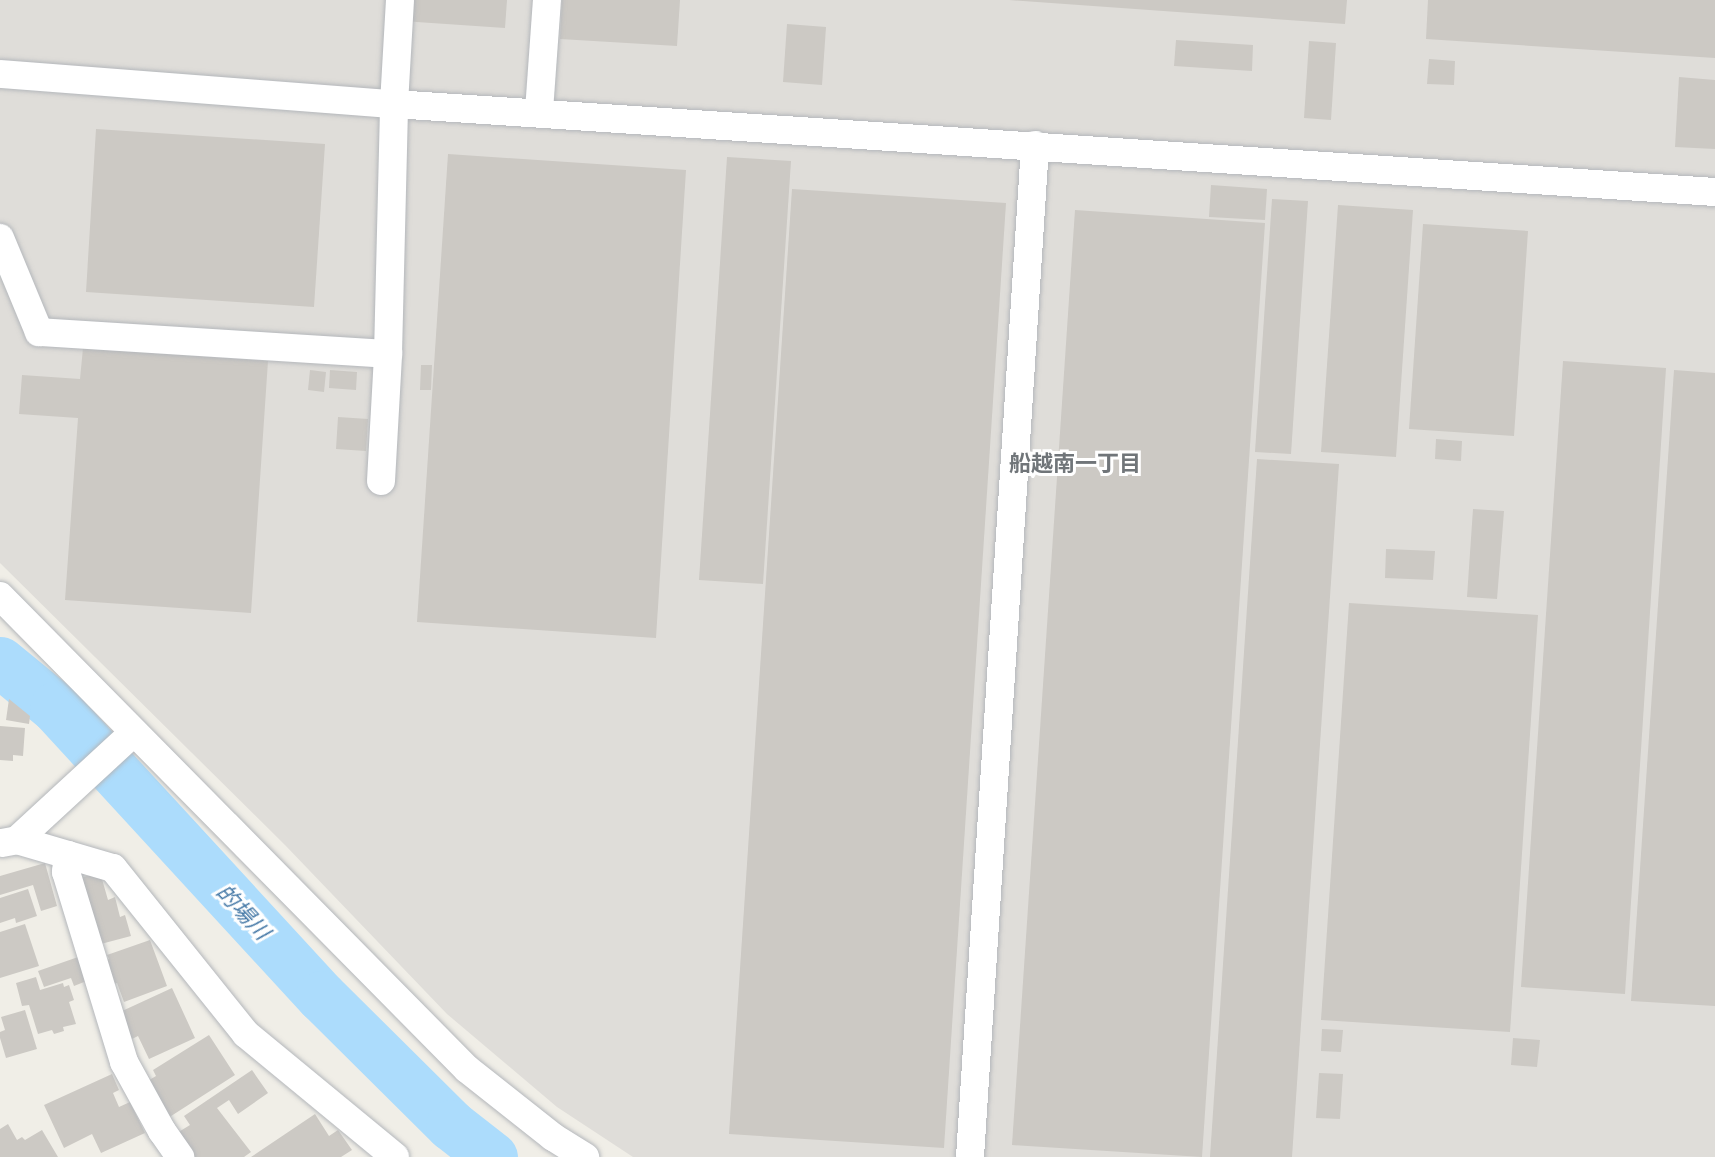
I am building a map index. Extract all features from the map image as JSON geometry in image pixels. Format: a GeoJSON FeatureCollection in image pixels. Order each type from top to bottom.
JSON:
{"type":"FeatureCollection","features":[{"type":"Feature","properties":{"kind":"street"},"geometry":{"type":"LineString","coordinates":[[381,481],[388,354],[394,104],[400,0]]}},
{"type":"Feature","properties":{"kind":"street"},"geometry":{"type":"LineString","coordinates":[[539,111],[547,0]]}},
{"type":"Feature","properties":{"kind":"street"},"geometry":{"type":"LineString","coordinates":[[0,74],[394,104],[539,111],[1715,192]]}},
{"type":"Feature","properties":{"kind":"street"},"geometry":{"type":"LineString","coordinates":[[970,1157],[1035,145]]}},
{"type":"Feature","properties":{"kind":"street"},"geometry":{"type":"LineString","coordinates":[[0,238],[39,332],[388,354]]}},
{"type":"Feature","properties":{"kind":"street"},"geometry":{"type":"LineString","coordinates":[[0,596],[467,1069],[553,1137],[585,1157]]}},
{"type":"Feature","properties":{"kind":"street"},"geometry":{"type":"LineString","coordinates":[[8,842],[134,732]]}},
{"type":"Feature","properties":{"kind":"street"},"geometry":{"type":"LineString","coordinates":[[8,842],[68,855],[113,868],[246,1034],[395,1157]]}},
{"type":"Feature","properties":{"kind":"street"},"geometry":{"type":"LineString","coordinates":[[68,855],[66,872],[124,1062],[180,1157]]}},
{"type":"Feature","properties":{"kind":"shaded area"},"geometry":{"type":"Polygon","coordinates":[[[0,0],[1715,0],[1715,1157],[633,1157],[557,1107],[447,1014],[285,845],[0,563],[0,0]]]}},
{"type":"Feature","properties":{"kind":"building"},"geometry":{"type":"Polygon","coordinates":[[[404,0],[507,0],[505,28],[402,21],[404,0]]]}},
{"type":"Feature","properties":{"kind":"building"},"geometry":{"type":"Polygon","coordinates":[[[562,0],[680,0],[677,46],[560,39],[562,0]]]}},
{"type":"Feature","properties":{"kind":"building"},"geometry":{"type":"Polygon","coordinates":[[[1009,0],[1347,0],[1345,24],[1009,0]]]}},
{"type":"Feature","properties":{"kind":"building"},"geometry":{"type":"Polygon","coordinates":[[[1428,0],[1715,0],[1715,58],[1426,39],[1428,0]]]}},
{"type":"Feature","properties":{"kind":"building"},"geometry":{"type":"Polygon","coordinates":[[[787,24],[826,27],[822,85],[783,82],[787,24]]]}},
{"type":"Feature","properties":{"kind":"building"},"geometry":{"type":"Polygon","coordinates":[[[1176,40],[1253,45],[1252,71],[1174,66],[1176,40]]]}},
{"type":"Feature","properties":{"kind":"building"},"geometry":{"type":"Polygon","coordinates":[[[1309,41],[1336,43],[1331,120],[1304,118],[1309,41]]]}},
{"type":"Feature","properties":{"kind":"building"},"geometry":{"type":"Polygon","coordinates":[[[1429,59],[1455,61],[1454,85],[1427,84],[1429,59]]]}},
{"type":"Feature","properties":{"kind":"building"},"geometry":{"type":"Polygon","coordinates":[[[1679,77],[1715,80],[1715,149],[1675,147],[1679,77]]]}},
{"type":"Feature","properties":{"kind":"building"},"geometry":{"type":"Polygon","coordinates":[[[96,129],[325,144],[314,307],[86,292],[96,129]]]}},
{"type":"Feature","properties":{"kind":"building"},"geometry":{"type":"Polygon","coordinates":[[[448,154],[686,170],[656,638],[417,622],[448,154]]]}},
{"type":"Feature","properties":{"kind":"building"},"geometry":{"type":"Polygon","coordinates":[[[727,157],[791,161],[763,584],[699,580],[727,157]]]}},
{"type":"Feature","properties":{"kind":"building"},"geometry":{"type":"Polygon","coordinates":[[[1211,185],[1267,189],[1265,220],[1209,217],[1211,185]]]}},
{"type":"Feature","properties":{"kind":"building"},"geometry":{"type":"Polygon","coordinates":[[[792,189],[1006,203],[944,1148],[729,1134],[792,189]]]}},
{"type":"Feature","properties":{"kind":"building"},"geometry":{"type":"Polygon","coordinates":[[[1272,199],[1308,201],[1291,454],[1255,452],[1272,199]]]}},
{"type":"Feature","properties":{"kind":"building"},"geometry":{"type":"Polygon","coordinates":[[[1338,205],[1413,210],[1396,457],[1321,452],[1338,205]]]}},
{"type":"Feature","properties":{"kind":"building"},"geometry":{"type":"Polygon","coordinates":[[[1075,210],[1265,223],[1202,1157],[1012,1145],[1075,210]]]}},
{"type":"Feature","properties":{"kind":"building"},"geometry":{"type":"Polygon","coordinates":[[[1423,224],[1528,231],[1514,436],[1409,429],[1423,224]]]}},
{"type":"Feature","properties":{"kind":"building"},"geometry":{"type":"Polygon","coordinates":[[[83,348],[268,361],[251,613],[65,600],[78,418],[19,414],[22,375],[80,379],[83,348]]]}},
{"type":"Feature","properties":{"kind":"building"},"geometry":{"type":"Polygon","coordinates":[[[1563,361],[1666,368],[1625,994],[1521,987],[1563,361]]]}},
{"type":"Feature","properties":{"kind":"building"},"geometry":{"type":"Polygon","coordinates":[[[421,365],[432,365],[431,390],[420,390],[421,365]]]}},
{"type":"Feature","properties":{"kind":"building"},"geometry":{"type":"Polygon","coordinates":[[[310,370],[326,372],[324,392],[308,390],[310,370]]]}},
{"type":"Feature","properties":{"kind":"building"},"geometry":{"type":"Polygon","coordinates":[[[330,370],[357,372],[356,390],[329,388],[330,370]]]}},
{"type":"Feature","properties":{"kind":"building"},"geometry":{"type":"Polygon","coordinates":[[[1674,370],[1715,373],[1715,1006],[1631,1001],[1674,370]]]}},
{"type":"Feature","properties":{"kind":"building"},"geometry":{"type":"Polygon","coordinates":[[[338,417],[368,419],[366,451],[336,449],[338,417]]]}},
{"type":"Feature","properties":{"kind":"building"},"geometry":{"type":"Polygon","coordinates":[[[1436,439],[1462,441],[1461,461],[1435,459],[1436,439]]]}},
{"type":"Feature","properties":{"kind":"building"},"geometry":{"type":"Polygon","coordinates":[[[1257,459],[1339,464],[1292,1157],[1210,1157],[1257,459]]]}},
{"type":"Feature","properties":{"kind":"building"},"geometry":{"type":"Polygon","coordinates":[[[1473,509],[1504,511],[1497,599],[1467,597],[1473,509]]]}},
{"type":"Feature","properties":{"kind":"building"},"geometry":{"type":"Polygon","coordinates":[[[1386,549],[1435,551],[1433,580],[1385,578],[1386,549]]]}},
{"type":"Feature","properties":{"kind":"building"},"geometry":{"type":"Polygon","coordinates":[[[1349,603],[1538,615],[1510,1032],[1321,1020],[1349,603]]]}},
{"type":"Feature","properties":{"kind":"building"},"geometry":{"type":"Polygon","coordinates":[[[9,699],[30,716],[29,724],[6,720],[9,699]]]}},
{"type":"Feature","properties":{"kind":"building"},"geometry":{"type":"Polygon","coordinates":[[[0,726],[25,728],[23,756],[13,755],[13,761],[0,760],[0,726]]]}},
{"type":"Feature","properties":{"kind":"building"},"geometry":{"type":"Polygon","coordinates":[[[45,863],[57,906],[41,911],[33,885],[0,895],[0,876],[45,863]]]}},
{"type":"Feature","properties":{"kind":"building"},"geometry":{"type":"Polygon","coordinates":[[[100,872],[108,900],[115,897],[120,917],[125,915],[131,936],[97,945],[77,879],[100,872]]]}},
{"type":"Feature","properties":{"kind":"building"},"geometry":{"type":"Polygon","coordinates":[[[28,889],[37,916],[16,923],[15,918],[0,923],[0,898],[28,889]]]}},
{"type":"Feature","properties":{"kind":"building"},"geometry":{"type":"Polygon","coordinates":[[[25,924],[39,966],[0,978],[0,932],[25,924]]]}},
{"type":"Feature","properties":{"kind":"building"},"geometry":{"type":"Polygon","coordinates":[[[150,940],[167,986],[124,1002],[117,983],[112,985],[103,961],[109,959],[107,955],[150,940]]]}},
{"type":"Feature","properties":{"kind":"building"},"geometry":{"type":"Polygon","coordinates":[[[81,956],[89,980],[74,986],[71,978],[44,987],[38,971],[81,956]]]}},
{"type":"Feature","properties":{"kind":"building"},"geometry":{"type":"Polygon","coordinates":[[[36,977],[40,990],[63,983],[64,987],[69,985],[74,1000],[69,1002],[76,1024],[63,1027],[64,1031],[54,1034],[52,1030],[38,1034],[29,1005],[22,1006],[16,983],[36,977]]]}},
{"type":"Feature","properties":{"kind":"building"},"geometry":{"type":"Polygon","coordinates":[[[172,988],[195,1038],[149,1059],[138,1036],[132,1039],[120,1012],[172,988]]]}},
{"type":"Feature","properties":{"kind":"building"},"geometry":{"type":"Polygon","coordinates":[[[25,1010],[37,1049],[6,1058],[0,1038],[0,1032],[5,1030],[1,1017],[25,1010]]]}},
{"type":"Feature","properties":{"kind":"building"},"geometry":{"type":"Polygon","coordinates":[[[1322,1029],[1343,1030],[1341,1052],[1321,1051],[1322,1029]]]}},
{"type":"Feature","properties":{"kind":"building"},"geometry":{"type":"Polygon","coordinates":[[[209,1035],[235,1075],[168,1118],[146,1082],[156,1076],[153,1070],[209,1035]]]}},
{"type":"Feature","properties":{"kind":"building"},"geometry":{"type":"Polygon","coordinates":[[[1513,1038],[1540,1040],[1537,1067],[1511,1065],[1513,1038]]]}},
{"type":"Feature","properties":{"kind":"building"},"geometry":{"type":"Polygon","coordinates":[[[252,1070],[268,1093],[238,1114],[229,1100],[217,1108],[251,1152],[244,1157],[187,1157],[177,1133],[190,1125],[184,1116],[252,1070]]]}},
{"type":"Feature","properties":{"kind":"building"},"geometry":{"type":"Polygon","coordinates":[[[1319,1073],[1343,1074],[1340,1119],[1316,1118],[1319,1073]]]}},
{"type":"Feature","properties":{"kind":"building"},"geometry":{"type":"Polygon","coordinates":[[[112,1074],[119,1090],[113,1093],[119,1107],[130,1102],[145,1133],[101,1153],[92,1134],[64,1148],[44,1105],[112,1074]]]}},
{"type":"Feature","properties":{"kind":"building"},"geometry":{"type":"Polygon","coordinates":[[[315,1114],[329,1136],[338,1130],[352,1150],[341,1157],[251,1157],[315,1114]]]}},
{"type":"Feature","properties":{"kind":"building"},"geometry":{"type":"Polygon","coordinates":[[[8,1124],[17,1140],[22,1137],[25,1140],[42,1130],[58,1157],[0,1157],[0,1129],[8,1124]]]}},
{"type":"Feature","properties":{"kind":"waterway","name":"的場川"},"geometry":{"type":"LineString","coordinates":[[0,662],[55,707],[321,996],[451,1125],[492,1157]]}},
{"type":"Feature","properties":{"kind":"district","name":"船越南一丁目"},"geometry":{"type":"Point","coordinates":[1075,464]}}]}
